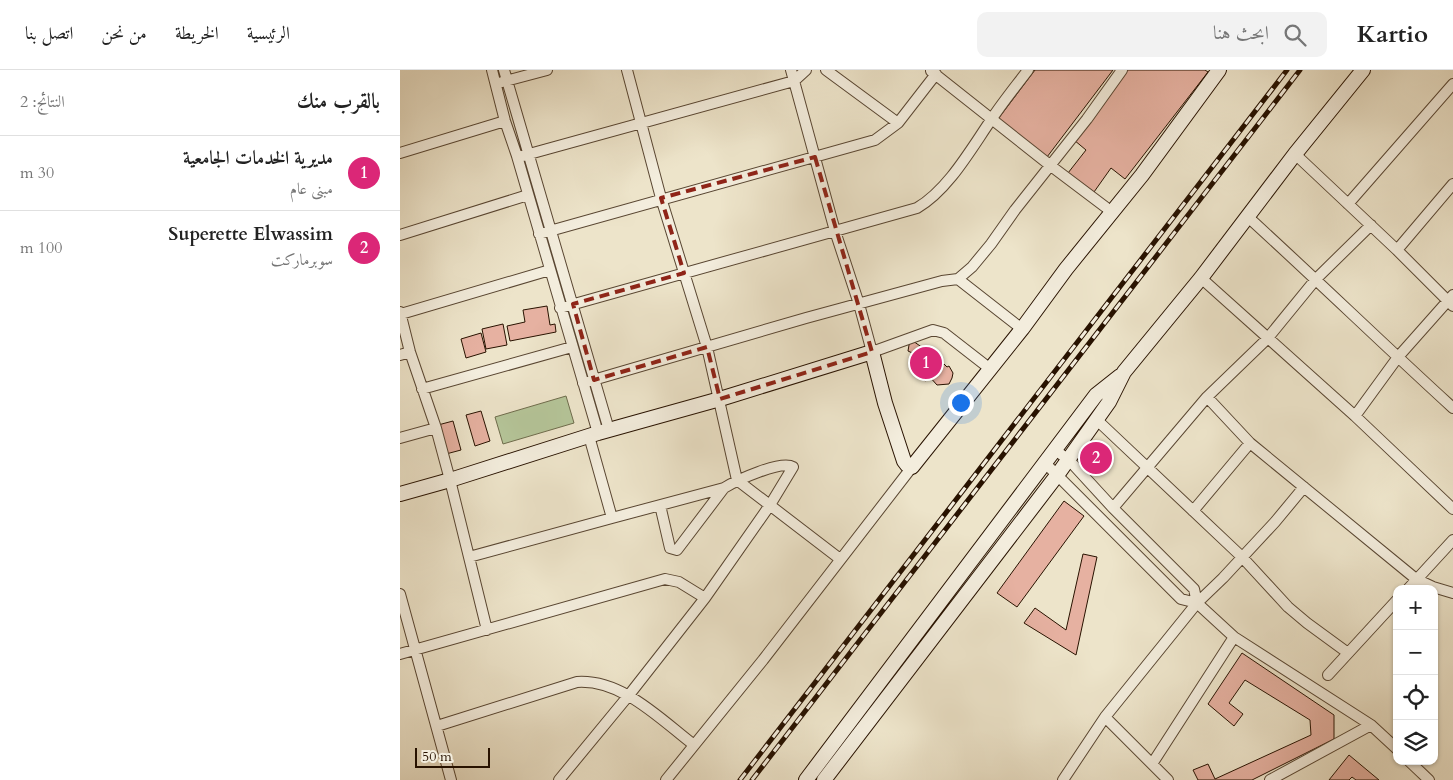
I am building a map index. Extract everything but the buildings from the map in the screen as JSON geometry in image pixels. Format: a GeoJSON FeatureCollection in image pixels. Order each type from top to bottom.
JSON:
{"type":"FeatureCollection","features":[{"type":"Feature","properties":{"kind":"street"},"geometry":{"type":"LineString","coordinates":[[492,70],[560,308],[599,433]]}},
{"type":"Feature","properties":{"kind":"street"},"geometry":{"type":"LineString","coordinates":[[504,70],[594,380],[599,433],[612,518]]}},
{"type":"Feature","properties":{"kind":"street"},"geometry":{"type":"LineString","coordinates":[[496,84],[547,70]]}},
{"type":"Feature","properties":{"kind":"street"},"geometry":{"type":"LineString","coordinates":[[627,70],[661,198],[707,347],[737,480],[840,559]]}},
{"type":"Feature","properties":{"kind":"street"},"geometry":{"type":"LineString","coordinates":[[791,70],[835,231],[859,304],[885,403],[904,461],[912,467]]}},
{"type":"Feature","properties":{"kind":"street"},"geometry":{"type":"LineString","coordinates":[[517,156],[794,80],[806,70]]}},
{"type":"Feature","properties":{"kind":"street"},"geometry":{"type":"LineString","coordinates":[[826,70],[898,123]]}},
{"type":"Feature","properties":{"kind":"street"},"geometry":{"type":"LineString","coordinates":[[560,308],[906,212],[926,202],[939,190],[955,170],[1028,70]]}},
{"type":"Feature","properties":{"kind":"street"},"geometry":{"type":"LineString","coordinates":[[583,383],[859,304],[942,281],[958,279],[972,267],[991,244],[1122,70]]}},
{"type":"Feature","properties":{"kind":"street"},"geometry":{"type":"LineString","coordinates":[[666,780],[763,660],[989,368],[1022,329],[1066,269],[1142,175],[1220,70]]}},
{"type":"Feature","properties":{"kind":"street"},"geometry":{"type":"LineString","coordinates":[[806,780],[1046,464],[1096,395],[1124,372],[1201,278],[1294,154],[1363,70]]}},
{"type":"Feature","properties":{"kind":"street"},"geometry":{"type":"LineString","coordinates":[[539,234],[661,198],[875,140],[898,123],[933,72],[1112,212]]}},
{"type":"Feature","properties":{"kind":"street"},"geometry":{"type":"LineString","coordinates":[[1348,204],[1453,84]]}},
{"type":"Feature","properties":{"kind":"street"},"geometry":{"type":"LineString","coordinates":[[400,153],[506,121]]}},
{"type":"Feature","properties":{"kind":"street"},"geometry":{"type":"LineString","coordinates":[[1294,154],[1451,301],[1398,358],[1355,416]]}},
{"type":"Feature","properties":{"kind":"street"},"geometry":{"type":"LineString","coordinates":[[1397,250],[1453,184]]}},
{"type":"Feature","properties":{"kind":"street"},"geometry":{"type":"LineString","coordinates":[[400,235],[528,195]]}},
{"type":"Feature","properties":{"kind":"street"},"geometry":{"type":"LineString","coordinates":[[1248,217],[1453,408]]}},
{"type":"Feature","properties":{"kind":"street"},"geometry":{"type":"LineString","coordinates":[[1113,508],[1207,397],[1267,339],[1316,279],[1371,225]]}},
{"type":"Feature","properties":{"kind":"street"},"geometry":{"type":"LineString","coordinates":[[487,630],[436,428],[422,389],[405,353],[400,313],[550,270]]}},
{"type":"Feature","properties":{"kind":"street"},"geometry":{"type":"LineString","coordinates":[[1201,278],[1355,416],[1453,509]]}},
{"type":"Feature","properties":{"kind":"street"},"geometry":{"type":"LineString","coordinates":[[958,279],[1022,329]]}},
{"type":"Feature","properties":{"kind":"street"},"geometry":{"type":"LineString","coordinates":[[400,494],[599,433],[720,399],[872,352],[927,332],[938,330],[944,333],[989,368]]}},
{"type":"Feature","properties":{"kind":"street"},"geometry":{"type":"LineString","coordinates":[[422,389],[572,346]]}},
{"type":"Feature","properties":{"kind":"street"},"geometry":{"type":"LineString","coordinates":[[824,780],[1069,460],[1109,402],[1124,372]]}},
{"type":"Feature","properties":{"kind":"street"},"geometry":{"type":"LineString","coordinates":[[1207,397],[1250,443],[1416,579],[1433,587],[1453,592]]}},
{"type":"Feature","properties":{"kind":"street"},"geometry":{"type":"LineString","coordinates":[[1097,420],[1242,557],[1288,607],[1348,653]]}},
{"type":"Feature","properties":{"kind":"street"},"geometry":{"type":"LineString","coordinates":[[400,438],[436,428]]}},
{"type":"Feature","properties":{"kind":"street"},"geometry":{"type":"LineString","coordinates":[[1193,510],[1250,443]]}},
{"type":"Feature","properties":{"kind":"street"},"geometry":{"type":"LineString","coordinates":[[1055,450],[1069,460],[1113,508],[1194,589],[1197,603]]}},
{"type":"Feature","properties":{"kind":"street"},"geometry":{"type":"LineString","coordinates":[[1046,464],[1181,599],[1197,603],[1234,637],[1371,725],[1393,745]]}},
{"type":"Feature","properties":{"kind":"street"},"geometry":{"type":"LineString","coordinates":[[469,557],[724,488],[737,480],[784,465],[793,467],[792,472],[770,505],[705,598],[559,780]]}},
{"type":"Feature","properties":{"kind":"street"},"geometry":{"type":"LineString","coordinates":[[1063,780],[1105,717],[1197,603],[1276,522],[1304,487]]}},
{"type":"Feature","properties":{"kind":"street"},"geometry":{"type":"LineString","coordinates":[[660,505],[670,548],[677,550],[724,488]]}},
{"type":"Feature","properties":{"kind":"street"},"geometry":{"type":"LineString","coordinates":[[1411,585],[1453,540]]}},
{"type":"Feature","properties":{"kind":"street"},"geometry":{"type":"LineString","coordinates":[[400,654],[665,579],[679,582],[705,598]]}},
{"type":"Feature","properties":{"kind":"street"},"geometry":{"type":"LineString","coordinates":[[400,594],[451,780]]}},
{"type":"Feature","properties":{"kind":"street"},"geometry":{"type":"LineString","coordinates":[[1328,675],[1393,604]]}},
{"type":"Feature","properties":{"kind":"street"},"geometry":{"type":"LineString","coordinates":[[1152,764],[1234,637]]}},
{"type":"Feature","properties":{"kind":"street"},"geometry":{"type":"LineString","coordinates":[[437,726],[577,682],[595,682],[629,695],[694,745]]}},
{"type":"Feature","properties":{"kind":"street"},"geometry":{"type":"LineString","coordinates":[[1105,717],[1168,780]]}},
{"type":"Feature","properties":{"kind":"street"},"geometry":{"type":"LineString","coordinates":[[1270,780],[1371,725]]}},
{"type":"Feature","properties":{"kind":"street"},"geometry":{"type":"LineString","coordinates":[[1413,765],[1429,780]]}},
{"type":"Feature","properties":{"kind":"highlighted area"},"geometry":{"type":"Polygon","coordinates":[[[815,157],[872,352],[720,399],[707,347],[594,380],[573,304],[684,273],[661,198],[815,157]]]}},
{"type":"Feature","properties":{"kind":"green space"},"geometry":{"type":"Polygon","coordinates":[[[566,396],[574,423],[503,444],[495,417],[566,396]]]}},
{"type":"Feature","properties":{"kind":"railway"},"geometry":{"type":"LineString","coordinates":[[740,780],[1287,70]]}},
{"type":"Feature","properties":{"kind":"railway"},"geometry":{"type":"LineString","coordinates":[[752,780],[1300,70]]}},
{"type":"Feature","properties":{"kind":"place","name":"مديرية الخدمات الجامعية"},"geometry":{"type":"Point","coordinates":[926,363]}},
{"type":"Feature","properties":{"kind":"place","name":"Superette Elwassim"},"geometry":{"type":"Point","coordinates":[1096,458]}}]}
